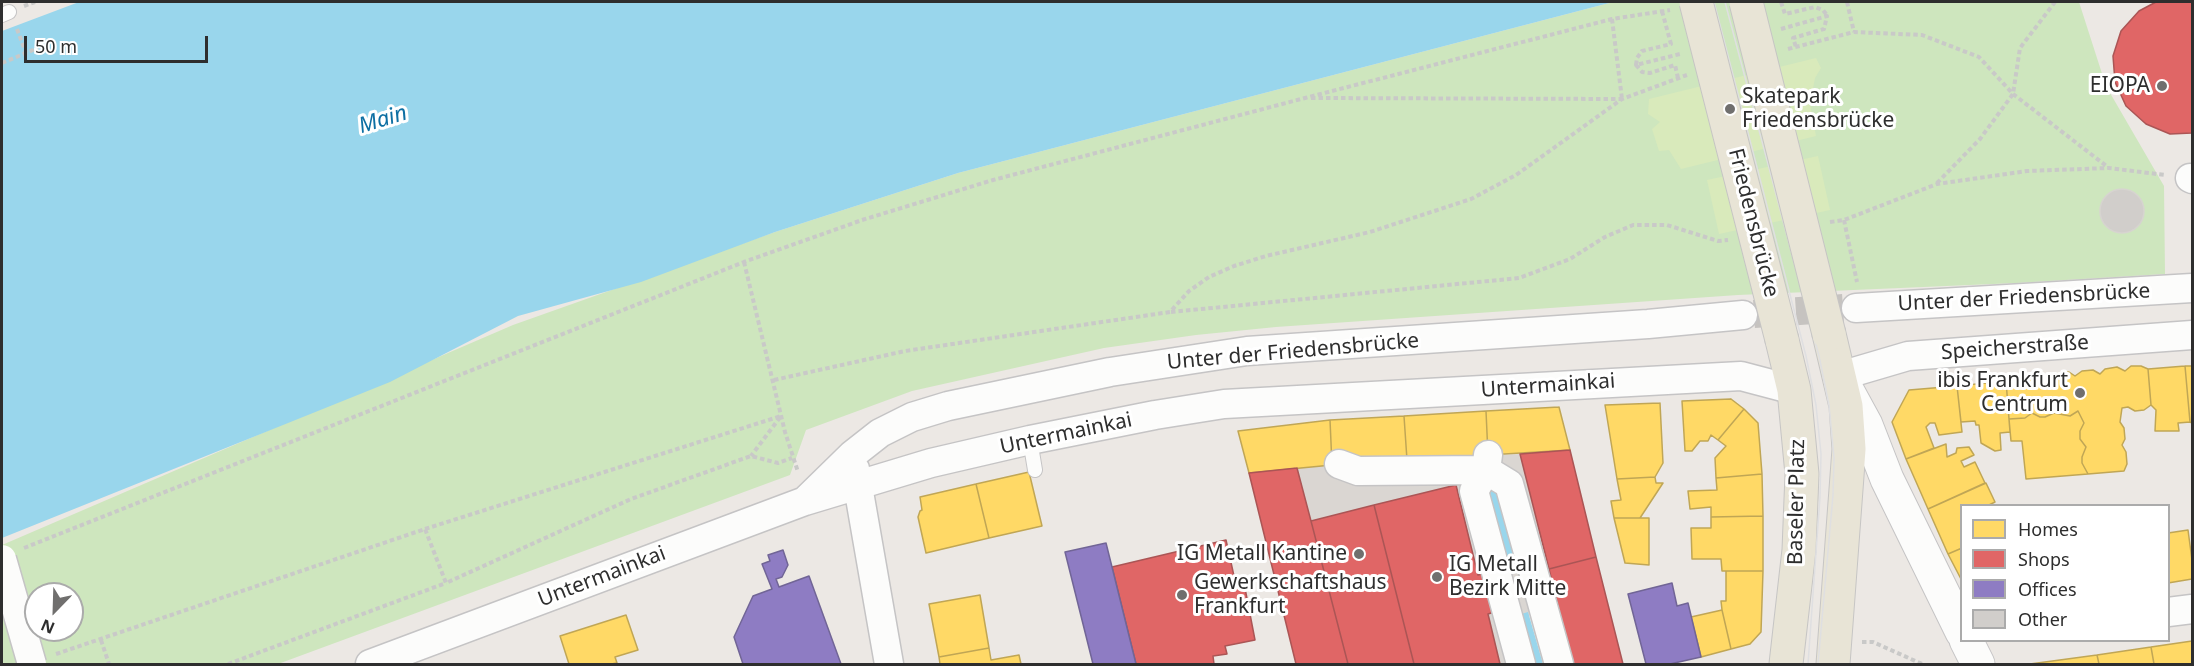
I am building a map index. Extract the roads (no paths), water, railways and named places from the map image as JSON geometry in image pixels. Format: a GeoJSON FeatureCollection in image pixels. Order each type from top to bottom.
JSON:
{"type":"FeatureCollection","features":[{"type":"Feature","properties":{"kind":"main road","name":"Friedensbrücke"},"geometry":{"type":"LineString","coordinates":[[1696,2],[1782,340]]}},
{"type":"Feature","properties":{"kind":"main road"},"geometry":{"type":"LineString","coordinates":[[1746,2],[1840,376],[1845,406],[1849,449],[1833,664]]}},
{"type":"Feature","properties":{"kind":"main road","name":"Baseler Platz"},"geometry":{"type":"LineString","coordinates":[[1782,340],[1794,390],[1802,474],[1799,550],[1786,664]]}},
{"type":"Feature","properties":{"kind":"main road"},"geometry":{"type":"LineString","coordinates":[[1840,376],[1866,425],[1883,470],[1960,628]]}},
{"type":"Feature","properties":{"kind":"main road"},"geometry":{"type":"LineString","coordinates":[[1967,642],[1978,664]]}},
{"type":"Feature","properties":{"kind":"street","name":"Unter der Friedensbrücke"},"geometry":{"type":"LineString","coordinates":[[1857,299],[2193,288]]}},
{"type":"Feature","properties":{"kind":"street","name":"Unter der Friedensbrücke"},"geometry":{"type":"LineString","coordinates":[[806,501],[852,455],[880,434],[904,421],[948,406],[1110,372],[1247,351],[1648,324],[1743,315]]}},
{"type":"Feature","properties":{"kind":"street","name":"Speicherstraße"},"geometry":{"type":"LineString","coordinates":[[1840,376],[1908,356],[2193,335]]}},
{"type":"Feature","properties":{"kind":"street","name":"Untermainkai"},"geometry":{"type":"LineString","coordinates":[[370,664],[806,501],[931,463],[1030,440],[1224,404],[1741,376],[1794,390]]}},
{"type":"Feature","properties":{"kind":"street"},"geometry":{"type":"LineString","coordinates":[[852,455],[889,664]]}},
{"type":"Feature","properties":{"kind":"street"},"geometry":{"type":"LineString","coordinates":[[1339,464],[1358,471],[1483,472],[1509,484],[1559,664]]}},
{"type":"Feature","properties":{"kind":"street"},"geometry":{"type":"LineString","coordinates":[[1483,472],[1499,592],[1521,664]]}},
{"type":"Feature","properties":{"kind":"street"},"geometry":{"type":"LineString","coordinates":[[13,554],[39,661]]}},
{"type":"Feature","properties":{"kind":"street"},"geometry":{"type":"LineString","coordinates":[[1499,592],[1537,581]]}},
{"type":"Feature","properties":{"kind":"street"},"geometry":{"type":"LineString","coordinates":[[2170,612],[2193,609]]}},
{"type":"Feature","properties":{"kind":"lane"},"geometry":{"type":"LineString","coordinates":[[1030,440],[1035,470]]}},
{"type":"Feature","properties":{"kind":"water","name":"Main"},"geometry":{"type":"Polygon","coordinates":[[[79,2],[1613,2],[958,173],[775,232],[641,282],[518,316],[390,382],[2,538],[2,31],[79,2]]]}},
{"type":"Feature","properties":{"kind":"water"},"geometry":{"type":"Polygon","coordinates":[[[1497,489],[1517,559],[1506,562],[1487,491],[1497,489]]]}},
{"type":"Feature","properties":{"kind":"water"},"geometry":{"type":"Polygon","coordinates":[[[1528,612],[1543,664],[1532,664],[1518,615],[1528,612]]]}},
{"type":"Feature","properties":{"kind":"tunnel"},"geometry":{"type":"LineString","coordinates":[[1754,314],[1843,308]]}},
{"type":"Feature","properties":{"kind":"tram line"},"geometry":{"type":"LineString","coordinates":[[1714,2],[1806,356],[1816,405],[1821,454],[1820,497],[1808,664]]}},
{"type":"Feature","properties":{"kind":"tram line"},"geometry":{"type":"LineString","coordinates":[[1725,2],[1819,356],[1829,405],[1834,458],[1833,495],[1818,664]]}},
{"type":"Feature","properties":{"kind":"place","name":"EIOPA"},"geometry":{"type":"Point","coordinates":[2162,86]}},
{"type":"Feature","properties":{"kind":"place","name":"Skatepark Friedensbrücke"},"geometry":{"type":"Point","coordinates":[1730,109]}},
{"type":"Feature","properties":{"kind":"place","name":"ibis Frankfurt Centrum"},"geometry":{"type":"Point","coordinates":[2080,393]}},
{"type":"Feature","properties":{"kind":"place","name":"IG Metall Kantine"},"geometry":{"type":"Point","coordinates":[1359,554]}},
{"type":"Feature","properties":{"kind":"place","name":"IG Metall Bezirk Mitte"},"geometry":{"type":"Point","coordinates":[1437,577]}},
{"type":"Feature","properties":{"kind":"place","name":"Gewerkschaftshaus Frankfurt"},"geometry":{"type":"Point","coordinates":[1182,595]}}]}
